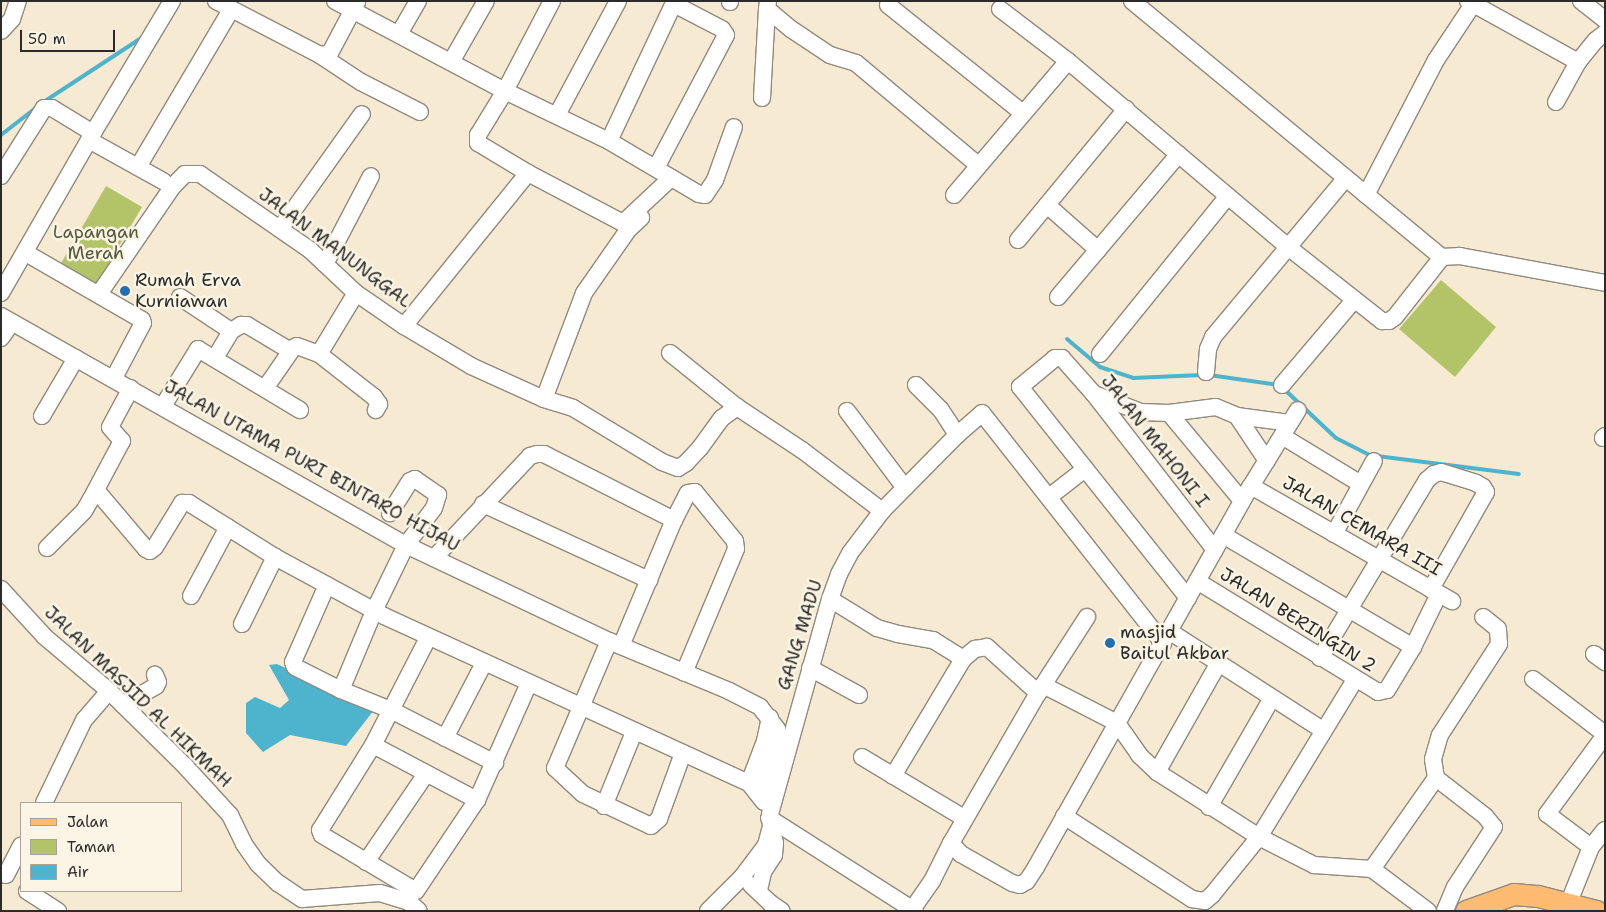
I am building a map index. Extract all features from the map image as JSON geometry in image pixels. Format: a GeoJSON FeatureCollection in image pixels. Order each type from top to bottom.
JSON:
{"type":"FeatureCollection","features":[{"type":"Feature","properties":{"kind":"main road"},"geometry":{"type":"LineString","coordinates":[[1466,911],[1514,894],[1569,902],[1596,911]]}},
{"type":"Feature","properties":{"kind":"street"},"geometry":{"type":"LineString","coordinates":[[1,31],[12,19],[18,1]]}},
{"type":"Feature","properties":{"kind":"street"},"geometry":{"type":"LineString","coordinates":[[1,293],[172,1]]}},
{"type":"Feature","properties":{"kind":"street"},"geometry":{"type":"LineString","coordinates":[[216,1],[320,55],[361,82],[420,112]]}},
{"type":"Feature","properties":{"kind":"street"},"geometry":{"type":"LineString","coordinates":[[335,1],[355,6],[399,34],[505,91],[609,141],[699,194],[705,194],[715,180],[734,127]]}},
{"type":"Feature","properties":{"kind":"street"},"geometry":{"type":"LineString","coordinates":[[399,34],[418,1]]}},
{"type":"Feature","properties":{"kind":"street"},"geometry":{"type":"LineString","coordinates":[[451,62],[486,1]]}},
{"type":"Feature","properties":{"kind":"street"},"geometry":{"type":"LineString","coordinates":[[552,1],[505,91],[477,139],[481,146],[623,223],[671,178]]}},
{"type":"Feature","properties":{"kind":"street"},"geometry":{"type":"LineString","coordinates":[[557,115],[618,1]]}},
{"type":"Feature","properties":{"kind":"street"},"geometry":{"type":"LineString","coordinates":[[1132,1],[1442,257],[1460,256],[1605,283]]}},
{"type":"Feature","properties":{"kind":"street"},"geometry":{"type":"LineString","coordinates":[[1581,1],[1605,20]]}},
{"type":"Feature","properties":{"kind":"street"},"geometry":{"type":"LineString","coordinates":[[1366,195],[1436,60],[1472,2],[1578,62]]}},
{"type":"Feature","properties":{"kind":"street"},"geometry":{"type":"LineString","coordinates":[[609,141],[674,3],[722,29],[726,35],[656,168]]}},
{"type":"Feature","properties":{"kind":"street"},"geometry":{"type":"LineString","coordinates":[[768,5],[830,55],[856,62],[979,166]]}},
{"type":"Feature","properties":{"kind":"street"},"geometry":{"type":"LineString","coordinates":[[762,98],[768,5]]}},
{"type":"Feature","properties":{"kind":"street"},"geometry":{"type":"LineString","coordinates":[[888,5],[1024,113]]}},
{"type":"Feature","properties":{"kind":"street"},"geometry":{"type":"LineString","coordinates":[[320,55],[330,53],[355,6]]}},
{"type":"Feature","properties":{"kind":"street"},"geometry":{"type":"LineString","coordinates":[[1000,9],[1068,61],[1288,247],[1382,322],[1389,321],[1395,317],[1442,257]]}},
{"type":"Feature","properties":{"kind":"street"},"geometry":{"type":"LineString","coordinates":[[138,167],[232,10]]}},
{"type":"Feature","properties":{"kind":"street"},"geometry":{"type":"LineString","coordinates":[[1556,102],[1578,62],[1596,40],[1605,33]]}},
{"type":"Feature","properties":{"kind":"street"},"geometry":{"type":"LineString","coordinates":[[954,195],[1068,61]]}},
{"type":"Feature","properties":{"kind":"street"},"geometry":{"type":"LineString","coordinates":[[1,176],[42,110],[52,108],[91,137],[163,181]]}},
{"type":"Feature","properties":{"kind":"street"},"geometry":{"type":"LineString","coordinates":[[1018,240],[1126,110]]}},
{"type":"Feature","properties":{"kind":"street"},"geometry":{"type":"LineString","coordinates":[[280,229],[362,114]]}},
{"type":"Feature","properties":{"kind":"street"},"geometry":{"type":"LineString","coordinates":[[1058,297],[1178,154]]}},
{"type":"Feature","properties":{"kind":"street"},"geometry":{"type":"LineString","coordinates":[[404,326],[528,173]]}},
{"type":"Feature","properties":{"kind":"street","name":"JALAN MANUNGGAL"},"geometry":{"type":"LineString","coordinates":[[99,294],[173,186],[185,174],[200,174],[280,229],[325,264],[356,293],[404,326],[471,366],[544,399],[572,408],[662,462],[678,468],[700,448],[722,418],[737,407]]}},
{"type":"Feature","properties":{"kind":"street"},"geometry":{"type":"LineString","coordinates":[[325,264],[371,176]]}},
{"type":"Feature","properties":{"kind":"street"},"geometry":{"type":"LineString","coordinates":[[1206,372],[1208,349],[1214,337],[1346,178]]}},
{"type":"Feature","properties":{"kind":"street"},"geometry":{"type":"LineString","coordinates":[[1100,354],[1228,196]]}},
{"type":"Feature","properties":{"kind":"street"},"geometry":{"type":"LineString","coordinates":[[544,399],[584,294],[628,230],[648,211],[648,199]]}},
{"type":"Feature","properties":{"kind":"street"},"geometry":{"type":"LineString","coordinates":[[1047,205],[1098,250]]}},
{"type":"Feature","properties":{"kind":"street"},"geometry":{"type":"LineString","coordinates":[[26,253],[138,316],[143,323],[114,378]]}},
{"type":"Feature","properties":{"kind":"street"},"geometry":{"type":"LineString","coordinates":[[319,354],[356,293]]}},
{"type":"Feature","properties":{"kind":"street"},"geometry":{"type":"LineString","coordinates":[[180,297],[231,330]]}},
{"type":"Feature","properties":{"kind":"street"},"geometry":{"type":"LineString","coordinates":[[1282,385],[1354,300]]}},
{"type":"Feature","properties":{"kind":"street"},"geometry":{"type":"LineString","coordinates":[[1,338],[7,319]]}},
{"type":"Feature","properties":{"kind":"street","name":"JALAN UTAMA PURI BINTARO HIJAU"},"geometry":{"type":"LineString","coordinates":[[7,319],[406,545],[615,643],[760,707],[777,729],[778,738],[754,789]]}},
{"type":"Feature","properties":{"kind":"street"},"geometry":{"type":"LineString","coordinates":[[215,358],[231,330],[241,324],[247,325],[289,350]]}},
{"type":"Feature","properties":{"kind":"street"},"geometry":{"type":"LineString","coordinates":[[266,387],[289,350],[297,346],[319,354],[374,397],[379,404],[376,410]]}},
{"type":"Feature","properties":{"kind":"street"},"geometry":{"type":"LineString","coordinates":[[163,406],[194,352],[202,349],[266,387],[300,410]]}},
{"type":"Feature","properties":{"kind":"street"},"geometry":{"type":"LineString","coordinates":[[670,353],[737,407],[802,450],[882,511]]}},
{"type":"Feature","properties":{"kind":"street"},"geometry":{"type":"LineString","coordinates":[[42,416],[76,358]]}},
{"type":"Feature","properties":{"kind":"street","name":"JALAN MAHONI I"},"geometry":{"type":"LineString","coordinates":[[1085,469],[1020,387],[1055,358],[1062,358],[1094,394],[1215,550]]}},
{"type":"Feature","properties":{"kind":"street"},"geometry":{"type":"LineString","coordinates":[[916,385],[941,410],[957,435]]}},
{"type":"Feature","properties":{"kind":"street"},"geometry":{"type":"LineString","coordinates":[[47,548],[84,511],[122,442],[110,426],[131,388]]}},
{"type":"Feature","properties":{"kind":"street"},"geometry":{"type":"LineString","coordinates":[[1094,394],[1141,412],[1169,413],[1216,407],[1237,416],[1290,423],[1361,484]]}},
{"type":"Feature","properties":{"kind":"street"},"geometry":{"type":"LineString","coordinates":[[848,412],[905,488]]}},
{"type":"Feature","properties":{"kind":"street"},"geometry":{"type":"LineString","coordinates":[[1169,413],[1242,502]]}},
{"type":"Feature","properties":{"kind":"street","name":"GANG MADU"},"geometry":{"type":"LineString","coordinates":[[708,911],[742,877],[766,844],[770,819],[830,599],[850,553],[882,511],[957,435],[982,414],[1049,497]]}},
{"type":"Feature","properties":{"kind":"street"},"geometry":{"type":"LineString","coordinates":[[1237,416],[1267,461]]}},
{"type":"Feature","properties":{"kind":"street"},"geometry":{"type":"LineString","coordinates":[[951,843],[961,854],[1020,885],[1027,881],[1251,486],[1290,423]]}},
{"type":"Feature","properties":{"kind":"street"},"geometry":{"type":"LineString","coordinates":[[434,558],[530,456],[544,454],[674,520]]}},
{"type":"Feature","properties":{"kind":"street"},"geometry":{"type":"LineString","coordinates":[[1334,534],[1374,462]]}},
{"type":"Feature","properties":{"kind":"street"},"geometry":{"type":"LineString","coordinates":[[1188,598],[1085,469],[1049,497],[1166,637],[1218,664],[1324,731]]}},
{"type":"Feature","properties":{"kind":"street"},"geometry":{"type":"LineString","coordinates":[[1223,535],[1348,609],[1413,648],[1441,595],[1486,492],[1483,487],[1442,472],[1434,474],[1427,480],[1378,559],[1348,609],[1320,658]]}},
{"type":"Feature","properties":{"kind":"street"},"geometry":{"type":"LineString","coordinates":[[340,690],[374,611],[406,545],[434,508],[438,495],[415,479],[410,481],[390,514]]}},
{"type":"Feature","properties":{"kind":"street","name":"JALAN CEMARA III"},"geometry":{"type":"LineString","coordinates":[[1251,486],[1441,595]]}},
{"type":"Feature","properties":{"kind":"street"},"geometry":{"type":"LineString","coordinates":[[96,490],[146,549],[150,551],[155,547],[182,504],[190,504],[275,557],[374,611],[428,638],[683,753],[754,789],[770,819],[775,843],[774,854],[763,872],[758,890]]}},
{"type":"Feature","properties":{"kind":"street"},"geometry":{"type":"LineString","coordinates":[[683,753],[656,823],[651,826],[604,806],[583,794],[555,768],[582,707],[649,580],[674,520],[688,494],[694,492],[735,541],[736,549],[684,674]]}},
{"type":"Feature","properties":{"kind":"street"},"geometry":{"type":"LineString","coordinates":[[483,504],[649,580]]}},
{"type":"Feature","properties":{"kind":"street"},"geometry":{"type":"LineString","coordinates":[[191,596],[228,527]]}},
{"type":"Feature","properties":{"kind":"street"},"geometry":{"type":"LineString","coordinates":[[242,624],[275,557]]}},
{"type":"Feature","properties":{"kind":"street","name":"JALAN BERINGIN 2"},"geometry":{"type":"LineString","coordinates":[[1197,581],[1378,692],[1387,690],[1413,648]]}},
{"type":"Feature","properties":{"kind":"street"},"geometry":{"type":"LineString","coordinates":[[327,584],[293,662],[299,670],[340,690],[391,710],[495,763]]}},
{"type":"Feature","properties":{"kind":"street","name":"JALAN MASJID AL HIKMAH"},"geometry":{"type":"LineString","coordinates":[[1,589],[45,637],[109,691],[185,766],[230,815],[244,844],[258,864],[302,905],[380,893],[409,902],[419,911]]}},
{"type":"Feature","properties":{"kind":"street"},"geometry":{"type":"LineString","coordinates":[[830,599],[877,628],[933,640],[964,659]]}},
{"type":"Feature","properties":{"kind":"street"},"geometry":{"type":"LineString","coordinates":[[770,819],[913,910],[932,881],[964,818],[1086,617]]}},
{"type":"Feature","properties":{"kind":"street"},"geometry":{"type":"LineString","coordinates":[[1445,911],[1455,886],[1494,826],[1485,816],[1436,778],[1433,759],[1440,735],[1499,644],[1498,629],[1483,617]]}},
{"type":"Feature","properties":{"kind":"street"},"geometry":{"type":"LineString","coordinates":[[428,638],[373,745],[320,830],[322,835],[416,891],[478,800],[529,683]]}},
{"type":"Feature","properties":{"kind":"street"},"geometry":{"type":"LineString","coordinates":[[893,776],[964,659],[975,649],[987,647],[1041,689],[1117,723],[1139,755],[1157,772],[1209,807],[1259,837],[1314,865],[1372,869],[1428,911]]}},
{"type":"Feature","properties":{"kind":"street"},"geometry":{"type":"LineString","coordinates":[[445,738],[484,663]]}},
{"type":"Feature","properties":{"kind":"street"},"geometry":{"type":"LineString","coordinates":[[1157,772],[1218,664]]}},
{"type":"Feature","properties":{"kind":"street"},"geometry":{"type":"LineString","coordinates":[[810,668],[859,695]]}},
{"type":"Feature","properties":{"kind":"street"},"geometry":{"type":"LineString","coordinates":[[124,705],[156,686],[158,682],[155,674]]}},
{"type":"Feature","properties":{"kind":"street"},"geometry":{"type":"LineString","coordinates":[[1533,679],[1605,735],[1547,814],[1591,847]]}},
{"type":"Feature","properties":{"kind":"street"},"geometry":{"type":"LineString","coordinates":[[1064,816],[1198,901],[1204,901],[1212,895],[1259,837],[1356,680]]}},
{"type":"Feature","properties":{"kind":"street"},"geometry":{"type":"LineString","coordinates":[[44,802],[84,720],[109,691]]}},
{"type":"Feature","properties":{"kind":"street"},"geometry":{"type":"LineString","coordinates":[[1209,807],[1272,698]]}},
{"type":"Feature","properties":{"kind":"street"},"geometry":{"type":"LineString","coordinates":[[604,806],[634,732]]}},
{"type":"Feature","properties":{"kind":"street"},"geometry":{"type":"LineString","coordinates":[[373,745],[478,800]]}},
{"type":"Feature","properties":{"kind":"street"},"geometry":{"type":"LineString","coordinates":[[862,757],[964,818]]}},
{"type":"Feature","properties":{"kind":"street"},"geometry":{"type":"LineString","coordinates":[[366,862],[426,774]]}},
{"type":"Feature","properties":{"kind":"street"},"geometry":{"type":"LineString","coordinates":[[1372,869],[1436,778]]}},
{"type":"Feature","properties":{"kind":"street"},"geometry":{"type":"LineString","coordinates":[[1569,902],[1591,847],[1605,830]]}},
{"type":"Feature","properties":{"kind":"street"},"geometry":{"type":"LineString","coordinates":[[20,848],[4,873],[20,885]]}},
{"type":"Feature","properties":{"kind":"street"},"geometry":{"type":"LineString","coordinates":[[742,877],[758,890],[770,904],[782,911]]}},
{"type":"Feature","properties":{"kind":"street"},"geometry":{"type":"LineString","coordinates":[[29,892],[58,911]]}},
{"type":"Feature","properties":{"kind":"green space","name":"Lapangan Merah"},"geometry":{"type":"Polygon","coordinates":[[[106,186],[142,207],[96,285],[60,265],[106,186]]]}},
{"type":"Feature","properties":{"kind":"green space"},"geometry":{"type":"Polygon","coordinates":[[[1441,280],[1496,327],[1455,377],[1399,329],[1441,280]]]}},
{"type":"Feature","properties":{"kind":"water"},"geometry":{"type":"Polygon","coordinates":[[[277,664],[374,710],[346,746],[290,735],[263,752],[246,733],[246,703],[255,697],[280,708],[289,700],[269,665],[277,664]]]}},
{"type":"Feature","properties":{"kind":"waterway"},"geometry":{"type":"LineString","coordinates":[[42,103],[143,37]]}},
{"type":"Feature","properties":{"kind":"waterway"},"geometry":{"type":"LineString","coordinates":[[1,135],[37,107]]}},
{"type":"Feature","properties":{"kind":"waterway"},"geometry":{"type":"LineString","coordinates":[[1067,339],[1100,367],[1133,378],[1202,375]]}},
{"type":"Feature","properties":{"kind":"waterway"},"geometry":{"type":"LineString","coordinates":[[1209,375],[1278,385]]}},
{"type":"Feature","properties":{"kind":"waterway"},"geometry":{"type":"LineString","coordinates":[[1284,389],[1336,438],[1369,455],[1519,474]]}},
{"type":"Feature","properties":{"kind":"place","name":"Rumah Erva Kurniawan"},"geometry":{"type":"Point","coordinates":[125,291]}},
{"type":"Feature","properties":{"kind":"place","name":"masjid Baitul Akbar"},"geometry":{"type":"Point","coordinates":[1110,643]}}]}
